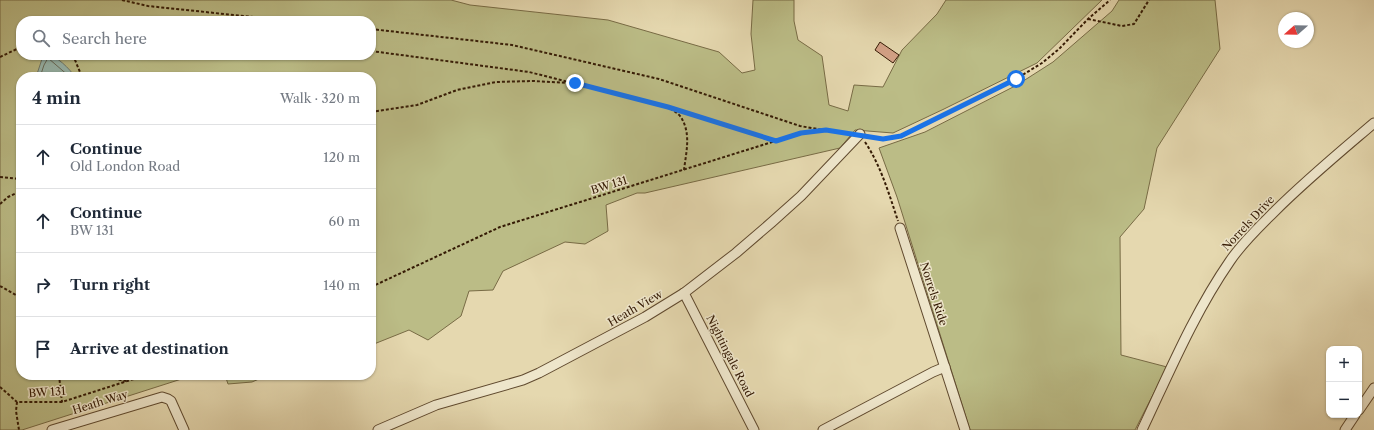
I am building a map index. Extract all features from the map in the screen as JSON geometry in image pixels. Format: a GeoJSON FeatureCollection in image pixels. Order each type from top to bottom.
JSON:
{"type":"FeatureCollection","features":[{"type":"Feature","properties":{"kind":"street","name":"Norrels Drive"},"geometry":{"type":"LineString","coordinates":[[1142,430],[1207,297],[1230,260],[1255,230],[1297,189],[1374,123]]}},
{"type":"Feature","properties":{"kind":"street","name":"Heath View"},"geometry":{"type":"LineString","coordinates":[[378,430],[436,405],[539,374],[645,317],[684,293],[736,253],[801,196],[860,134]]}},
{"type":"Feature","properties":{"kind":"street","name":"Norrels Ride"},"geometry":{"type":"LineString","coordinates":[[900,228],[965,430]]}},
{"type":"Feature","properties":{"kind":"street","name":"Nightingale Road"},"geometry":{"type":"LineString","coordinates":[[684,293],[754,430]]}},
{"type":"Feature","properties":{"kind":"street"},"geometry":{"type":"LineString","coordinates":[[823,430],[932,372],[945,367]]}},
{"type":"Feature","properties":{"kind":"street"},"geometry":{"type":"LineString","coordinates":[[1362,406],[1374,388]]}},
{"type":"Feature","properties":{"kind":"street","name":"Heath Way"},"geometry":{"type":"LineString","coordinates":[[52,430],[162,397],[171,402],[184,430]]}},
{"type":"Feature","properties":{"kind":"street"},"geometry":{"type":"LineString","coordinates":[[1345,430],[1353,418]]}},
{"type":"Feature","properties":{"kind":"path"},"geometry":{"type":"LineString","coordinates":[[122,0],[148,6],[243,16]]}},
{"type":"Feature","properties":{"kind":"path","name":"BW 131"},"geometry":{"type":"LineString","coordinates":[[376,285],[500,227],[801,133],[826,130],[860,134],[883,139],[901,136],[1016,79],[1042,63],[1059,49],[1088,19],[1110,0]]}},
{"type":"Feature","properties":{"kind":"path"},"geometry":{"type":"LineString","coordinates":[[1088,19],[1122,26],[1134,24],[1149,0]]}},
{"type":"Feature","properties":{"kind":"path"},"geometry":{"type":"LineString","coordinates":[[376,31],[512,45],[659,79],[800,126],[826,130]]}},
{"type":"Feature","properties":{"kind":"path"},"geometry":{"type":"LineString","coordinates":[[0,57],[16,49]]}},
{"type":"Feature","properties":{"kind":"path"},"geometry":{"type":"LineString","coordinates":[[376,52],[529,72],[668,107],[776,141]]}},
{"type":"Feature","properties":{"kind":"path"},"geometry":{"type":"LineString","coordinates":[[75,60],[80,72]]}},
{"type":"Feature","properties":{"kind":"path"},"geometry":{"type":"LineString","coordinates":[[376,111],[416,105],[458,90],[496,82],[534,81],[575,83]]}},
{"type":"Feature","properties":{"kind":"path"},"geometry":{"type":"LineString","coordinates":[[668,107],[682,118],[688,134],[684,170]]}},
{"type":"Feature","properties":{"kind":"path"},"geometry":{"type":"LineString","coordinates":[[860,134],[872,152],[882,173],[900,228]]}},
{"type":"Feature","properties":{"kind":"path"},"geometry":{"type":"LineString","coordinates":[[0,177],[16,179]]}},
{"type":"Feature","properties":{"kind":"path"},"geometry":{"type":"LineString","coordinates":[[0,204],[8,197],[16,194]]}},
{"type":"Feature","properties":{"kind":"path"},"geometry":{"type":"LineString","coordinates":[[0,286],[16,295]]}},
{"type":"Feature","properties":{"kind":"path"},"geometry":{"type":"LineString","coordinates":[[60,380],[62,402]]}},
{"type":"Feature","properties":{"kind":"path"},"geometry":{"type":"LineString","coordinates":[[122,380],[127,381]]}},
{"type":"Feature","properties":{"kind":"path","name":"BW 131"},"geometry":{"type":"LineString","coordinates":[[0,387],[17,402],[62,402],[130,380]]}},
{"type":"Feature","properties":{"kind":"path"},"geometry":{"type":"LineString","coordinates":[[17,402],[16,411],[19,430]]}},
{"type":"Feature","properties":{"kind":"green space"},"geometry":{"type":"Polygon","coordinates":[[[0,0],[451,0],[470,5],[608,20],[719,52],[742,73],[755,70],[751,34],[753,0],[794,0],[794,21],[798,40],[822,56],[829,105],[848,111],[854,85],[883,87],[902,50],[937,14],[946,0],[1102,0],[1037,63],[893,133],[855,130],[840,148],[645,193],[637,193],[606,205],[608,231],[585,244],[565,242],[503,271],[493,290],[469,291],[461,316],[428,340],[409,330],[376,343],[376,72],[16,72],[16,380],[178,380],[22,430],[0,430],[0,0]]]}},
{"type":"Feature","properties":{"kind":"green space"},"geometry":{"type":"Polygon","coordinates":[[[1119,0],[1215,0],[1220,49],[1157,148],[1144,209],[1120,237],[1121,355],[1167,367],[1135,430],[970,430],[897,197],[879,148],[925,132],[1017,85],[1053,62],[1112,11],[1119,0]]]}},
{"type":"Feature","properties":{"kind":"green space"},"geometry":{"type":"Polygon","coordinates":[[[227,380],[257,380],[252,382],[228,384],[227,380]]]}},
{"type":"Feature","properties":{"kind":"water"},"geometry":{"type":"Polygon","coordinates":[[[42,60],[58,60],[71,72],[38,72],[42,60]]]}},
{"type":"Feature","properties":{"kind":"building"},"geometry":{"type":"Polygon","coordinates":[[[880,42],[899,55],[893,63],[875,50],[880,42]]]}},
{"type":"Feature","properties":{"kind":"route"},"geometry":{"type":"LineString","coordinates":[[575,83],[668,107],[776,141],[801,133],[826,130],[860,134],[883,139],[901,136],[1016,79]]}}]}
